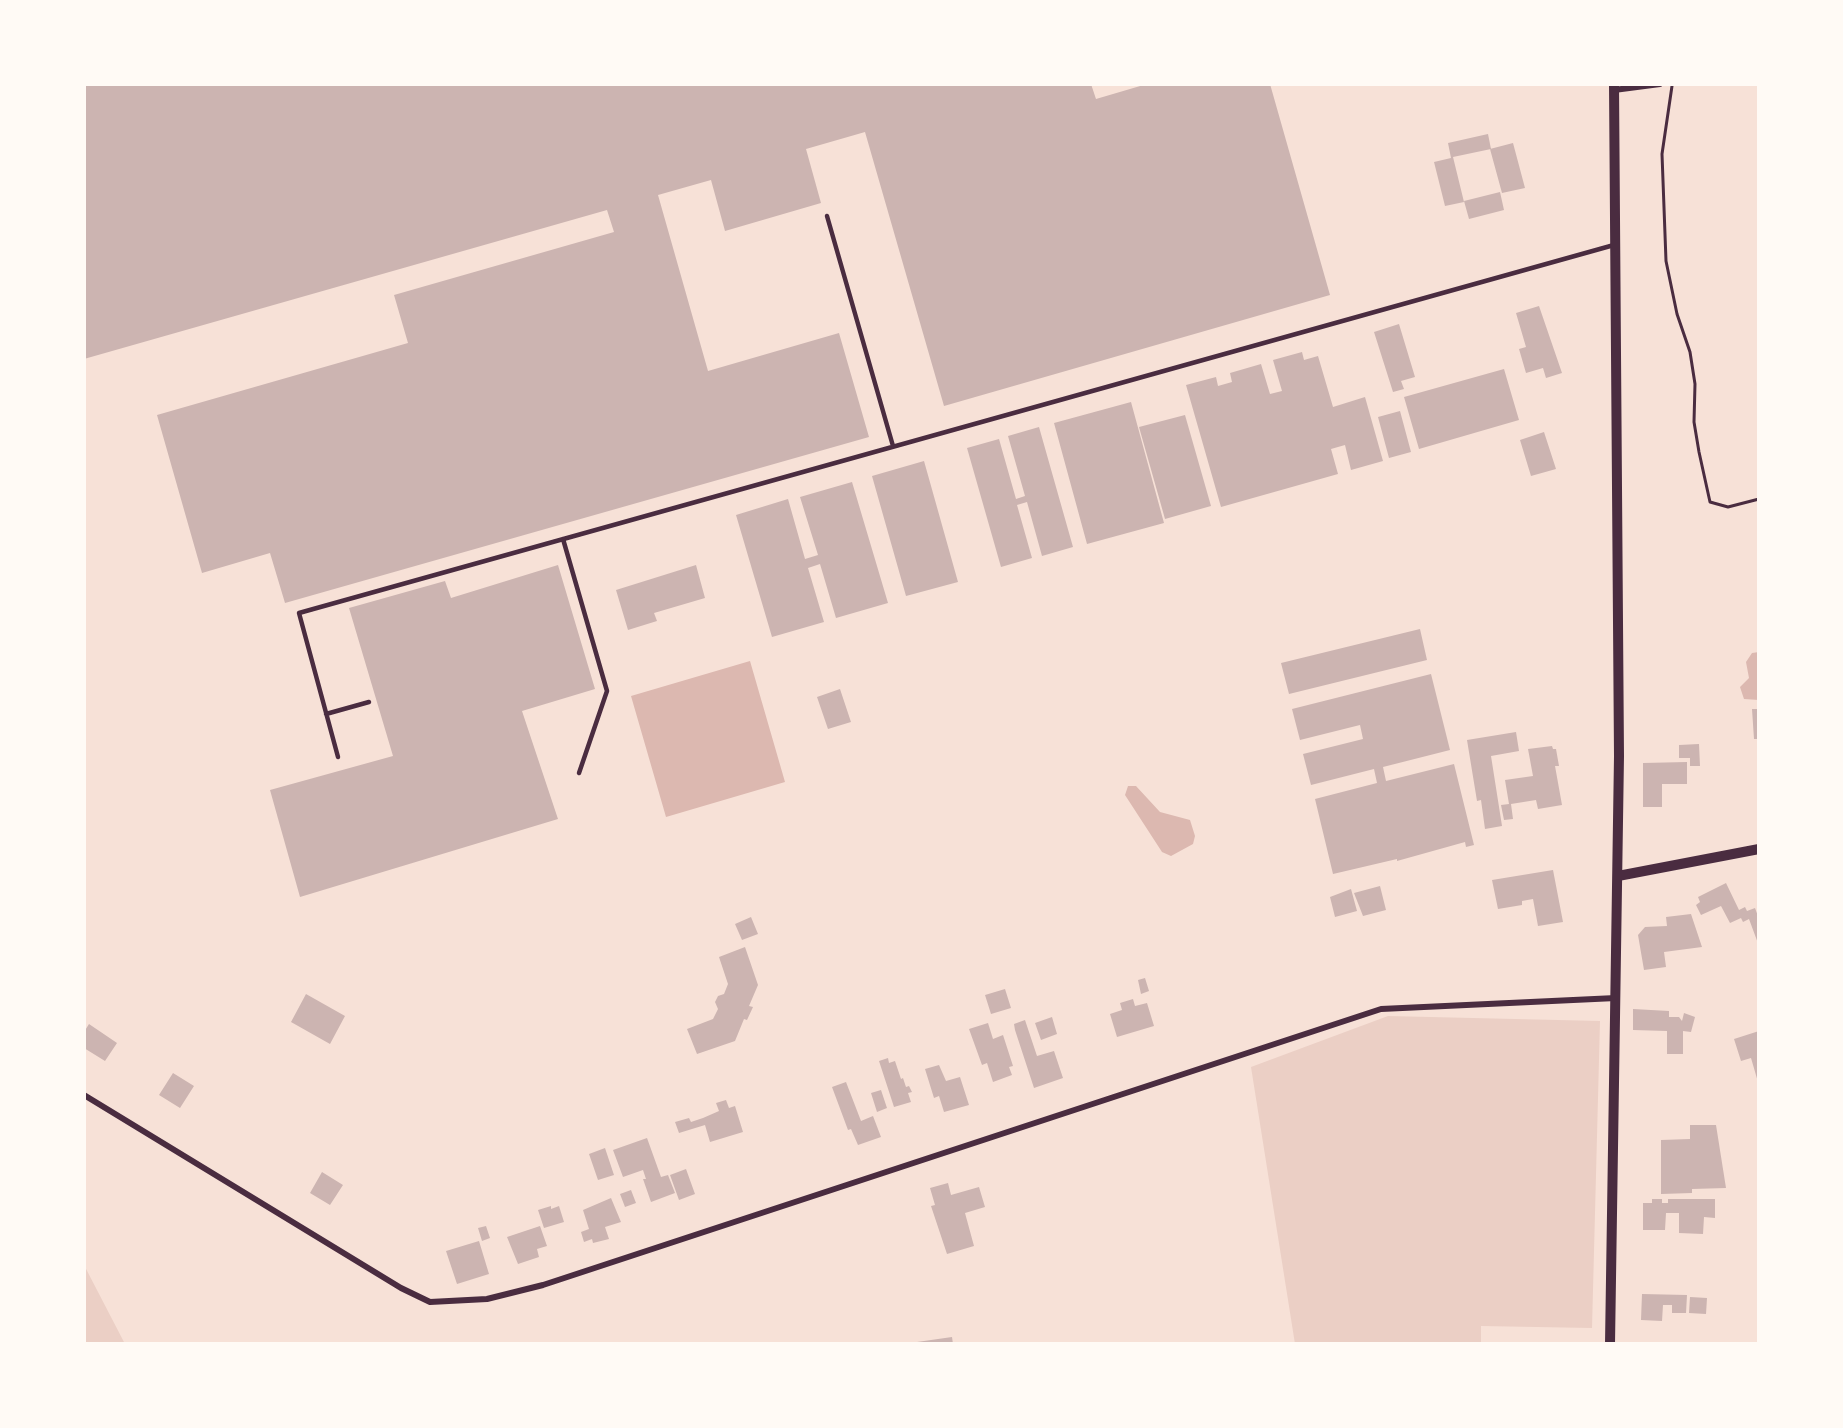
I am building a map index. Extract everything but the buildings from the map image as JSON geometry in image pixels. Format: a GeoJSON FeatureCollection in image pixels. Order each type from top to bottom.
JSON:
{"type":"FeatureCollection","features":[{"type":"Feature","properties":{"kind":"street"},"geometry":{"type":"LineString","coordinates":[[1610,1344],[1618,876],[1614,87],[1660,84]]}},
{"type":"Feature","properties":{"kind":"street"},"geometry":{"type":"LineString","coordinates":[[1618,876],[1759,849]]}},
{"type":"Feature","properties":{"kind":"street"},"geometry":{"type":"LineString","coordinates":[[84,1095],[401,1288],[430,1302],[487,1299],[543,1285],[1380,1009],[1617,998]]}},
{"type":"Feature","properties":{"kind":"lane"},"geometry":{"type":"LineString","coordinates":[[827,216],[893,446]]}},
{"type":"Feature","properties":{"kind":"lane"},"geometry":{"type":"LineString","coordinates":[[338,757],[299,613],[1614,245]]}},
{"type":"Feature","properties":{"kind":"lane"},"geometry":{"type":"LineString","coordinates":[[563,539],[607,691],[579,773]]}},
{"type":"Feature","properties":{"kind":"lane"},"geometry":{"type":"LineString","coordinates":[[326,714],[369,702]]}},
{"type":"Feature","properties":{"kind":"path"},"geometry":{"type":"LineString","coordinates":[[1673,84],[1662,154],[1666,261],[1677,314],[1690,352],[1695,384],[1694,422],[1699,452],[1710,502],[1728,507],[1759,499]]}},
{"type":"Feature","properties":{"kind":"shaded area"},"geometry":{"type":"Polygon","coordinates":[[[1759,652],[1759,700],[1744,699],[1740,687],[1749,678],[1746,662],[1752,653],[1759,652]]]}},
{"type":"Feature","properties":{"kind":"shaded area"},"geometry":{"type":"Polygon","coordinates":[[[750,661],[785,782],[666,817],[631,696],[750,661]]]}},
{"type":"Feature","properties":{"kind":"shaded area"},"geometry":{"type":"Polygon","coordinates":[[[1128,786],[1136,786],[1160,812],[1190,820],[1195,836],[1193,844],[1171,856],[1162,852],[1125,795],[1128,786]]]}},
{"type":"Feature","properties":{"kind":"shaded area"},"geometry":{"type":"Polygon","coordinates":[[[1388,1016],[1600,1021],[1592,1328],[1481,1326],[1481,1344],[1295,1344],[1251,1067],[1388,1016]]]}},
{"type":"Feature","properties":{"kind":"shaded area"},"geometry":{"type":"Polygon","coordinates":[[[84,1265],[125,1344],[87,1344],[84,1339],[84,1265]]]}}]}
